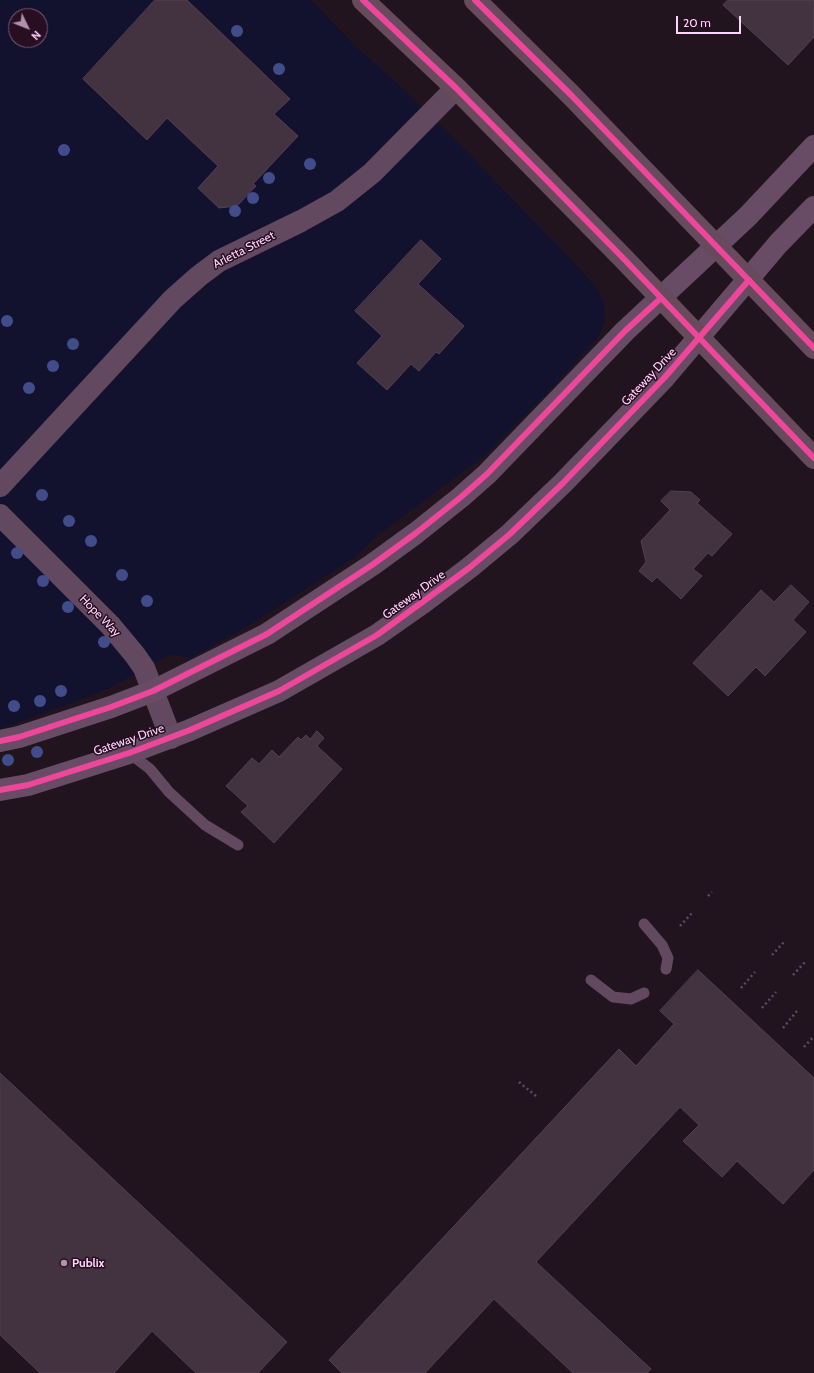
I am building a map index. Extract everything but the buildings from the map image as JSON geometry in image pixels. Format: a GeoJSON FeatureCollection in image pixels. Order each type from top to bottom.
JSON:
{"type":"FeatureCollection","features":[{"type":"Feature","properties":{"kind":"main road"},"geometry":{"type":"LineString","coordinates":[[363,0],[456,88],[699,337],[814,458]]}},
{"type":"Feature","properties":{"kind":"main road"},"geometry":{"type":"LineString","coordinates":[[474,0],[571,95],[814,348]]}},
{"type":"Feature","properties":{"kind":"street","name":"Arletta Street"},"geometry":{"type":"LineString","coordinates":[[0,486],[174,299],[199,276],[219,261],[301,222],[337,200],[372,173],[456,88]]}},
{"type":"Feature","properties":{"kind":"street"},"geometry":{"type":"LineString","coordinates":[[0,741],[26,735],[111,707],[153,691],[267,634],[372,565],[416,533],[487,474],[625,331],[748,216],[814,146]]}},
{"type":"Feature","properties":{"kind":"street","name":"Gateway Drive"},"geometry":{"type":"LineString","coordinates":[[0,790],[28,785],[171,738],[286,687],[377,635],[464,572],[510,534],[563,483],[665,377],[749,280],[778,244],[814,207]]}},
{"type":"Feature","properties":{"kind":"street","name":"Hope Way"},"geometry":{"type":"LineString","coordinates":[[0,515],[110,625],[135,655],[144,668],[171,738]]}},
{"type":"Feature","properties":{"kind":"lane"},"geometry":{"type":"LineString","coordinates":[[129,753],[150,768],[169,792],[205,825],[238,845]]}},
{"type":"Feature","properties":{"kind":"lane"},"geometry":{"type":"LineString","coordinates":[[644,924],[662,945],[668,958],[666,969]]}},
{"type":"Feature","properties":{"kind":"lane"},"geometry":{"type":"LineString","coordinates":[[591,980],[613,997],[631,1000],[644,993]]}},
{"type":"Feature","properties":{"kind":"path"},"geometry":{"type":"LineString","coordinates":[[708,896],[712,892]]}},
{"type":"Feature","properties":{"kind":"path"},"geometry":{"type":"LineString","coordinates":[[680,926],[692,914]]}},
{"type":"Feature","properties":{"kind":"path"},"geometry":{"type":"LineString","coordinates":[[772,955],[784,942]]}},
{"type":"Feature","properties":{"kind":"path"},"geometry":{"type":"LineString","coordinates":[[793,975],[805,962]]}},
{"type":"Feature","properties":{"kind":"path"},"geometry":{"type":"LineString","coordinates":[[741,988],[755,972]]}},
{"type":"Feature","properties":{"kind":"path"},"geometry":{"type":"LineString","coordinates":[[762,1008],[776,992]]}},
{"type":"Feature","properties":{"kind":"path"},"geometry":{"type":"LineString","coordinates":[[783,1028],[797,1011]]}},
{"type":"Feature","properties":{"kind":"path"},"geometry":{"type":"LineString","coordinates":[[804,1047],[814,1036]]}},
{"type":"Feature","properties":{"kind":"path"},"geometry":{"type":"LineString","coordinates":[[520,1082],[536,1096]]}},
{"type":"Feature","properties":{"kind":"shaded area"},"geometry":{"type":"Polygon","coordinates":[[[0,0],[310,0],[358,49],[397,83],[467,152],[576,265],[598,290],[604,304],[605,320],[599,336],[551,389],[482,458],[378,535],[357,556],[250,625],[191,658],[171,654],[110,688],[0,729],[0,0]]]}},
{"type":"Feature","properties":{"kind":"cycle path"},"geometry":{"type":"LineString","coordinates":[[363,0],[456,88],[622,257],[814,458]]}},
{"type":"Feature","properties":{"kind":"cycle path"},"geometry":{"type":"LineString","coordinates":[[475,0],[571,95],[814,348]]}},
{"type":"Feature","properties":{"kind":"cycle path"},"geometry":{"type":"LineString","coordinates":[[0,790],[28,785],[129,753],[190,730],[279,691],[377,635],[469,568],[510,534],[563,483],[665,377],[749,280]]}},
{"type":"Feature","properties":{"kind":"cycle path"},"geometry":{"type":"LineString","coordinates":[[0,741],[19,737],[111,707],[153,691],[267,634],[372,565],[416,533],[487,474],[625,331],[661,298]]}},
{"type":"Feature","properties":{"kind":"place","name":"Publix"},"geometry":{"type":"Point","coordinates":[64,1263]}}]}
